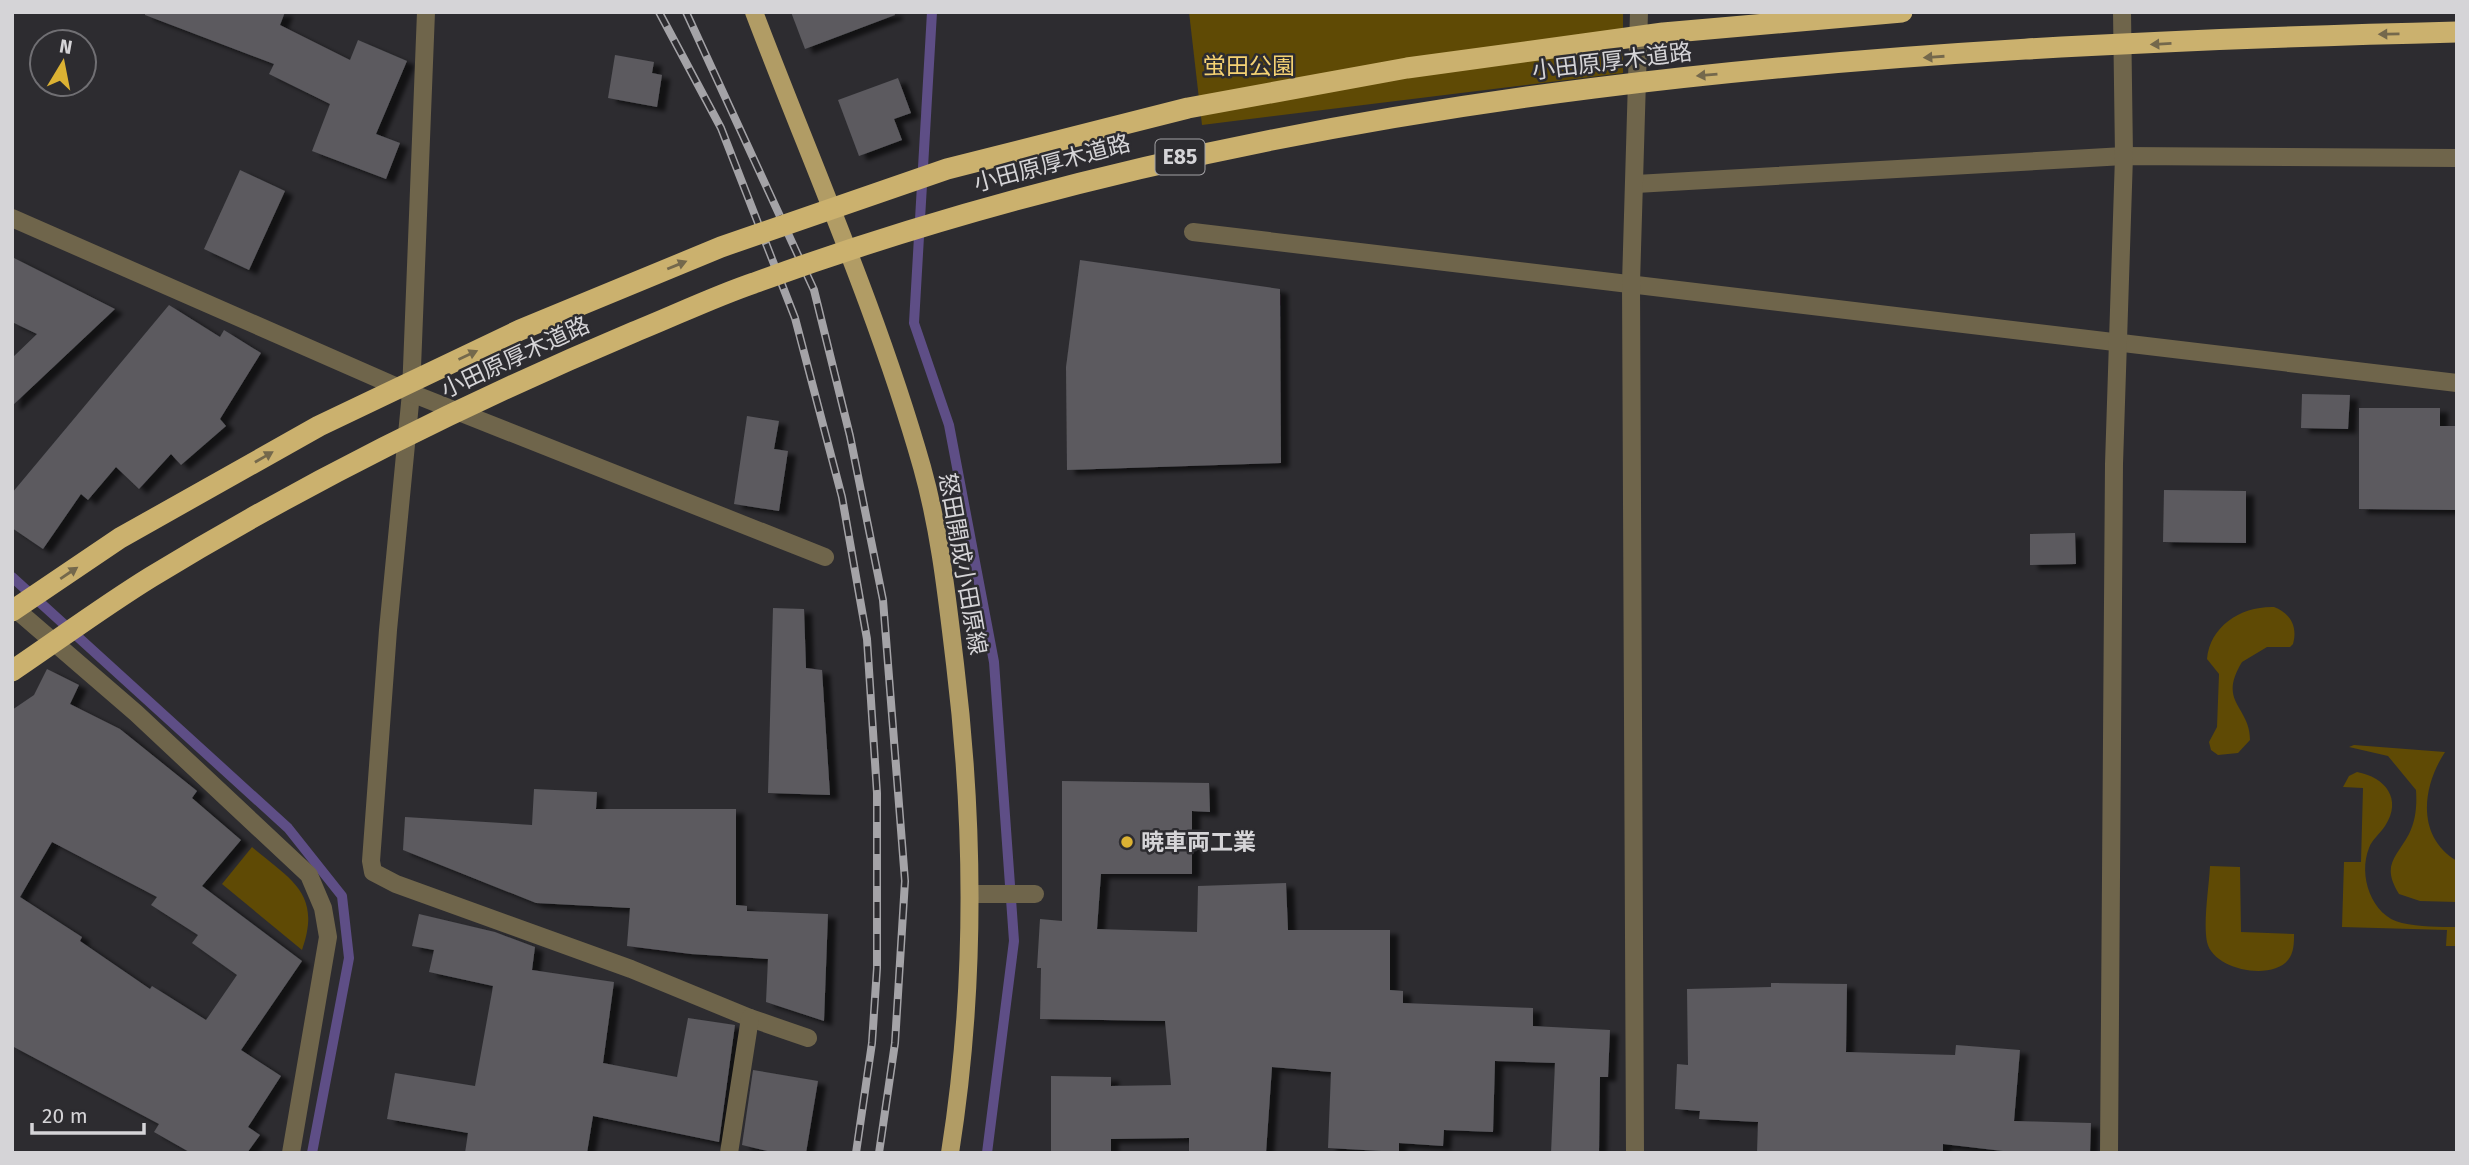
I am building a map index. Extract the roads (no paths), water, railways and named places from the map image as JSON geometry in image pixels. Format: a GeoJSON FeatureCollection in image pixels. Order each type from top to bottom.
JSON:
{"type":"FeatureCollection","features":[{"type":"Feature","properties":{"kind":"highway","name":"小田原厚木道路"},"geometry":{"type":"LineString","coordinates":[[12,608],[120,538],[319,426],[508,336],[721,247],[947,169],[1188,108],[1407,68],[1663,33],[1902,12]]}},
{"type":"Feature","properties":{"kind":"highway","name":"小田原厚木道路"},"geometry":{"type":"LineString","coordinates":[[12,671],[151,577],[337,473],[518,381],[751,283],[946,219],[1176,158],[1394,117],[1664,79],[1936,56],[2321,36],[2457,33]]}},
{"type":"Feature","properties":{"kind":"main road","name":"怒田開成小田原線"},"geometry":{"type":"LineString","coordinates":[[754,12],[878,338],[922,467],[939,546],[964,741],[971,894],[967,1022],[950,1153]]}},
{"type":"Feature","properties":{"kind":"street"},"geometry":{"type":"LineString","coordinates":[[426,12],[411,393],[387,630],[371,861],[373,872],[446,903],[631,969],[750,1018],[808,1038]]}},
{"type":"Feature","properties":{"kind":"street"},"geometry":{"type":"LineString","coordinates":[[1635,1153],[1631,283],[1639,12]]}},
{"type":"Feature","properties":{"kind":"street"},"geometry":{"type":"LineString","coordinates":[[2109,1153],[2114,464],[2120,345],[2122,12]]}},
{"type":"Feature","properties":{"kind":"street"},"geometry":{"type":"LineString","coordinates":[[1636,184],[2123,156],[2457,158]]}},
{"type":"Feature","properties":{"kind":"street"},"geometry":{"type":"LineString","coordinates":[[12,218],[411,393],[825,557]]}},
{"type":"Feature","properties":{"kind":"street"},"geometry":{"type":"LineString","coordinates":[[1193,232],[1631,283],[2120,345],[2457,383]]}},
{"type":"Feature","properties":{"kind":"street"},"geometry":{"type":"LineString","coordinates":[[12,608],[136,713],[309,875],[323,908],[328,937],[291,1153]]}},
{"type":"Feature","properties":{"kind":"street"},"geometry":{"type":"LineString","coordinates":[[971,894],[1035,894]]}},
{"type":"Feature","properties":{"kind":"street"},"geometry":{"type":"LineString","coordinates":[[729,1153],[750,1018]]}},
{"type":"Feature","properties":{"kind":"waterway"},"geometry":{"type":"LineString","coordinates":[[932,12],[914,323],[949,425],[994,662],[1014,941],[987,1153]]}},
{"type":"Feature","properties":{"kind":"waterway"},"geometry":{"type":"LineString","coordinates":[[12,577],[288,828],[342,896],[349,958],[312,1153]]}},
{"type":"Feature","properties":{"kind":"railway"},"geometry":{"type":"LineString","coordinates":[[659,12],[721,128],[795,318],[842,497],[867,639],[877,793],[877,968],[872,1043],[856,1153]]}},
{"type":"Feature","properties":{"kind":"railway"},"geometry":{"type":"LineString","coordinates":[[686,12],[814,290],[850,436],[883,600],[905,881],[895,1043],[879,1153]]}},
{"type":"Feature","properties":{"kind":"place","name":"暁車両工業"},"geometry":{"type":"Point","coordinates":[1127,842]}},
{"type":"Feature","properties":{"kind":"park label","name":"蛍田公園"},"geometry":{"type":"Point","coordinates":[1249,66]}}]}
